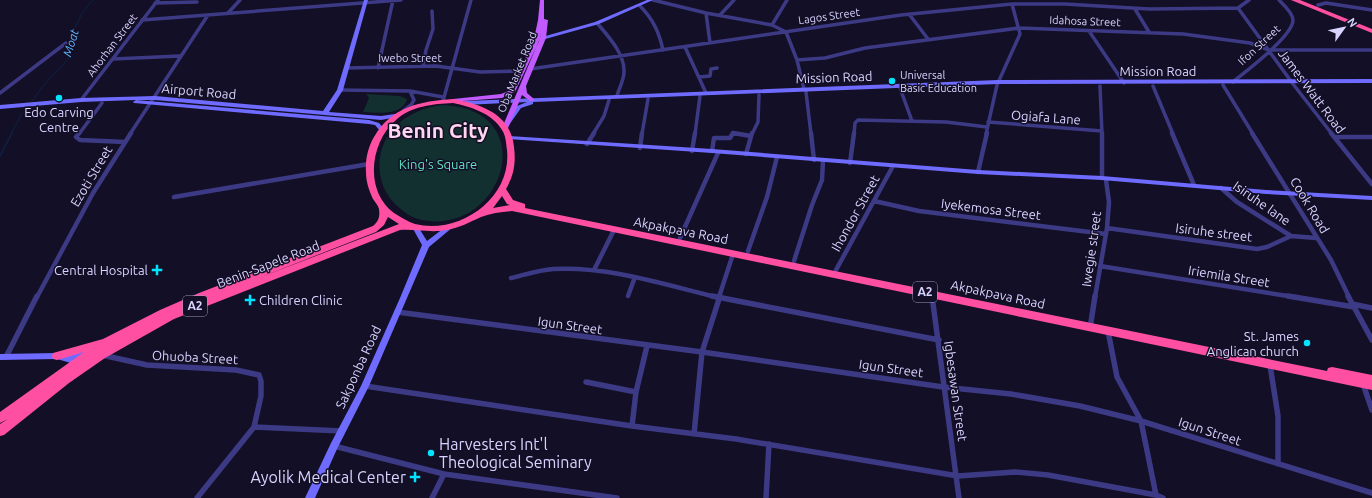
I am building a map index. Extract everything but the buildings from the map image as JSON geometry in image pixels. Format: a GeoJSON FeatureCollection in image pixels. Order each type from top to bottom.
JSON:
{"type":"FeatureCollection","features":[{"type":"Feature","properties":{"kind":"highway"},"geometry":{"type":"LineString","coordinates":[[1294,0],[1372,31]]}},
{"type":"Feature","properties":{"kind":"highway"},"geometry":{"type":"LineString","coordinates":[[1305,0],[1372,26]]}},
{"type":"Feature","properties":{"kind":"highway","name":"A2"},"geometry":{"type":"LineString","coordinates":[[443,99],[453,101],[465,103],[488,112],[506,126],[510,138],[512,160],[508,179],[494,202],[478,215],[467,221],[450,227],[413,227],[395,218],[383,207],[373,193],[369,164],[374,146],[382,130],[396,116],[403,112],[422,104],[443,99]]}},
{"type":"Feature","properties":{"kind":"highway","name":"Akpakpava Road"},"geometry":{"type":"LineString","coordinates":[[502,189],[510,202],[520,206],[748,251],[931,290],[1372,379]]}},
{"type":"Feature","properties":{"kind":"highway","name":"Benin-Sapele Road"},"geometry":{"type":"LineString","coordinates":[[96,354],[107,342],[163,313],[202,296],[373,230],[383,221],[383,207]]}},
{"type":"Feature","properties":{"kind":"highway","name":"Akpakpava Road"},"geometry":{"type":"LineString","coordinates":[[478,215],[500,209],[512,208],[733,254],[931,290],[1108,331],[1368,384]]}},
{"type":"Feature","properties":{"kind":"highway","name":"Benin-Sapele Road"},"geometry":{"type":"LineString","coordinates":[[0,431],[96,354],[178,313],[399,227],[413,227]]}},
{"type":"Feature","properties":{"kind":"highway"},"geometry":{"type":"LineString","coordinates":[[66,370],[60,356],[107,342]]}},
{"type":"Feature","properties":{"kind":"highway","name":"Benin-Sapele Road"},"geometry":{"type":"LineString","coordinates":[[0,418],[66,370],[83,363]]}},
{"type":"Feature","properties":{"kind":"main road","name":"Oba Market Road"},"geometry":{"type":"LineString","coordinates":[[453,101],[502,96],[509,93],[516,86],[522,71],[540,39],[542,0]]}},
{"type":"Feature","properties":{"kind":"main road","name":"Oba Market Road"},"geometry":{"type":"LineString","coordinates":[[506,126],[530,69],[540,39],[546,19],[546,0]]}},
{"type":"Feature","properties":{"kind":"main road"},"geometry":{"type":"LineString","coordinates":[[522,86],[524,94],[532,100]]}},
{"type":"Feature","properties":{"kind":"street"},"geometry":{"type":"LineString","coordinates":[[228,13],[240,0]]}},
{"type":"Feature","properties":{"kind":"street"},"geometry":{"type":"LineString","coordinates":[[378,68],[392,0]]}},
{"type":"Feature","properties":{"kind":"street"},"geometry":{"type":"LineString","coordinates":[[142,20],[402,0]]}},
{"type":"Feature","properties":{"kind":"street"},"geometry":{"type":"LineString","coordinates":[[340,90],[410,92],[443,99],[471,0]]}},
{"type":"Feature","properties":{"kind":"street"},"geometry":{"type":"LineString","coordinates":[[540,39],[597,23],[652,0],[706,13],[772,25],[786,32],[797,60],[805,91],[814,160]]}},
{"type":"Feature","properties":{"kind":"street"},"geometry":{"type":"LineString","coordinates":[[720,15],[734,0]]}},
{"type":"Feature","properties":{"kind":"street"},"geometry":{"type":"LineString","coordinates":[[772,25],[787,0]]}},
{"type":"Feature","properties":{"kind":"street"},"geometry":{"type":"LineString","coordinates":[[1063,0],[1065,4]]}},
{"type":"Feature","properties":{"kind":"street"},"geometry":{"type":"LineString","coordinates":[[1238,8],[1249,0]]}},
{"type":"Feature","properties":{"kind":"street","name":"Ifon Street"},"geometry":{"type":"LineString","coordinates":[[1233,82],[1285,37],[1292,26],[1293,20],[1291,14],[1279,0]]}},
{"type":"Feature","properties":{"kind":"street"},"geometry":{"type":"LineString","coordinates":[[157,1],[197,2]]}},
{"type":"Feature","properties":{"kind":"street","name":"Ahorhan Street"},"geometry":{"type":"LineString","coordinates":[[81,100],[157,1]]}},
{"type":"Feature","properties":{"kind":"street"},"geometry":{"type":"LineString","coordinates":[[325,112],[340,90],[361,24],[366,2]]}},
{"type":"Feature","properties":{"kind":"street"},"geometry":{"type":"LineString","coordinates":[[1318,5],[1326,3],[1372,10]]}},
{"type":"Feature","properties":{"kind":"street"},"geometry":{"type":"LineString","coordinates":[[978,172],[997,84],[1019,38],[1019,28],[1012,4]]}},
{"type":"Feature","properties":{"kind":"street","name":"Lagos Street"},"geometry":{"type":"LineString","coordinates":[[530,69],[909,14],[1012,4],[1065,4],[1135,9],[1238,8]]}},
{"type":"Feature","properties":{"kind":"street"},"geometry":{"type":"LineString","coordinates":[[640,6],[652,17],[659,33],[663,50]]}},
{"type":"Feature","properties":{"kind":"street","name":"James Watt Road"},"geometry":{"type":"LineString","coordinates":[[1238,8],[1292,83],[1372,184]]}},
{"type":"Feature","properties":{"kind":"street"},"geometry":{"type":"LineString","coordinates":[[1135,9],[1149,32]]}},
{"type":"Feature","properties":{"kind":"street"},"geometry":{"type":"LineString","coordinates":[[424,66],[426,50],[433,29],[432,11]]}},
{"type":"Feature","properties":{"kind":"street"},"geometry":{"type":"LineString","coordinates":[[706,13],[710,43]]}},
{"type":"Feature","properties":{"kind":"street"},"geometry":{"type":"LineString","coordinates":[[909,14],[928,39]]}},
{"type":"Feature","properties":{"kind":"street","name":"Ezoti Street"},"geometry":{"type":"LineString","coordinates":[[3,357],[80,216],[125,142],[208,15]]}},
{"type":"Feature","properties":{"kind":"street"},"geometry":{"type":"LineString","coordinates":[[597,23],[611,41],[622,62],[624,71],[617,96]]}},
{"type":"Feature","properties":{"kind":"street","name":"Idahosa Street"},"geometry":{"type":"LineString","coordinates":[[797,60],[825,58],[865,48],[1019,28],[1183,34],[1250,43],[1269,50],[1372,50]]}},
{"type":"Feature","properties":{"kind":"street"},"geometry":{"type":"LineString","coordinates":[[1089,31],[1124,83]]}},
{"type":"Feature","properties":{"kind":"street"},"geometry":{"type":"LineString","coordinates":[[0,93],[66,43]]}},
{"type":"Feature","properties":{"kind":"street"},"geometry":{"type":"LineString","coordinates":[[685,47],[706,92]]}},
{"type":"Feature","properties":{"kind":"street"},"geometry":{"type":"LineString","coordinates":[[113,59],[180,56]]}},
{"type":"Feature","properties":{"kind":"street","name":"Iwebo Street"},"geometry":{"type":"LineString","coordinates":[[346,68],[424,66],[446,67],[480,72],[522,71]]}},
{"type":"Feature","properties":{"kind":"street"},"geometry":{"type":"LineString","coordinates":[[699,77],[710,76],[711,69],[717,68]]}},
{"type":"Feature","properties":{"kind":"street","name":"Mission Road"},"geometry":{"type":"LineString","coordinates":[[465,103],[706,92],[805,91],[997,84],[1154,86],[1372,82]]}},
{"type":"Feature","properties":{"kind":"street","name":"Mission Road"},"geometry":{"type":"LineString","coordinates":[[506,126],[519,107],[538,103],[997,84],[1292,83]]}},
{"type":"Feature","properties":{"kind":"street","name":"Cook Road"},"geometry":{"type":"LineString","coordinates":[[1224,85],[1330,260],[1372,340]]}},
{"type":"Feature","properties":{"kind":"street","name":"Iwegie street"},"geometry":{"type":"LineString","coordinates":[[1091,322],[1107,228],[1109,202],[1104,179],[1100,86]]}},
{"type":"Feature","properties":{"kind":"street"},"geometry":{"type":"LineString","coordinates":[[1154,86],[1194,185]]}},
{"type":"Feature","properties":{"kind":"street"},"geometry":{"type":"LineString","coordinates":[[900,88],[912,121]]}},
{"type":"Feature","properties":{"kind":"street"},"geometry":{"type":"LineString","coordinates":[[403,112],[412,104],[414,99],[414,95],[410,92]]}},
{"type":"Feature","properties":{"kind":"street"},"geometry":{"type":"LineString","coordinates":[[746,154],[751,136],[758,122],[759,94]]}},
{"type":"Feature","properties":{"kind":"street"},"geometry":{"type":"LineString","coordinates":[[692,151],[700,96]]}},
{"type":"Feature","properties":{"kind":"street","name":"Airport Road"},"geometry":{"type":"LineString","coordinates":[[0,107],[81,100],[155,98],[381,118],[396,116]]}},
{"type":"Feature","properties":{"kind":"street"},"geometry":{"type":"LineString","coordinates":[[640,148],[648,99]]}},
{"type":"Feature","properties":{"kind":"street"},"geometry":{"type":"LineString","coordinates":[[587,144],[604,116],[609,100]]}},
{"type":"Feature","properties":{"kind":"street"},"geometry":{"type":"LineString","coordinates":[[102,103],[76,137],[80,140],[125,142]]}},
{"type":"Feature","properties":{"kind":"street","name":"Airport Road"},"geometry":{"type":"LineString","coordinates":[[0,112],[102,103],[151,103],[369,122],[377,124],[382,130]]}},
{"type":"Feature","properties":{"kind":"street","name":"Ogiafa Lane"},"geometry":{"type":"LineString","coordinates":[[850,163],[856,121],[946,122],[1102,131]]}},
{"type":"Feature","properties":{"kind":"street"},"geometry":{"type":"LineString","coordinates":[[680,238],[714,152],[714,138],[730,138],[734,133],[751,136]]}},
{"type":"Feature","properties":{"kind":"street"},"geometry":{"type":"LineString","coordinates":[[1335,137],[1372,137]]}},
{"type":"Feature","properties":{"kind":"street"},"geometry":{"type":"LineString","coordinates":[[510,138],[978,172],[1104,179],[1372,198]]}},
{"type":"Feature","properties":{"kind":"street"},"geometry":{"type":"LineString","coordinates":[[748,251],[767,197],[777,157]]}},
{"type":"Feature","properties":{"kind":"street"},"geometry":{"type":"LineString","coordinates":[[794,261],[812,205],[822,180],[823,161]]}},
{"type":"Feature","properties":{"kind":"street"},"geometry":{"type":"LineString","coordinates":[[174,197],[369,164]]}},
{"type":"Feature","properties":{"kind":"street","name":"Ihondor Street"},"geometry":{"type":"LineString","coordinates":[[836,270],[893,166]]}},
{"type":"Feature","properties":{"kind":"street","name":"Isiruhe lane"},"geometry":{"type":"LineString","coordinates":[[1221,188],[1237,202],[1291,236]]}},
{"type":"Feature","properties":{"kind":"street","name":"Iyekemosa Street"},"geometry":{"type":"LineString","coordinates":[[874,201],[919,211],[1106,234]]}},
{"type":"Feature","properties":{"kind":"street"},"geometry":{"type":"LineString","coordinates":[[413,227],[426,245]]}},
{"type":"Feature","properties":{"kind":"street","name":"Sakponba Road"},"geometry":{"type":"LineString","coordinates":[[310,498],[334,446],[365,386],[426,245],[450,227]]}},
{"type":"Feature","properties":{"kind":"street","name":"Isiruhe street"},"geometry":{"type":"LineString","coordinates":[[1107,228],[1257,249],[1267,247],[1291,236],[1316,238]]}},
{"type":"Feature","properties":{"kind":"street"},"geometry":{"type":"LineString","coordinates":[[594,270],[614,230]]}},
{"type":"Feature","properties":{"kind":"street"},"geometry":{"type":"LineString","coordinates":[[694,434],[702,352],[733,254]]}},
{"type":"Feature","properties":{"kind":"street","name":"Iriemila Street"},"geometry":{"type":"LineString","coordinates":[[1100,266],[1372,308]]}},
{"type":"Feature","properties":{"kind":"street"},"geometry":{"type":"LineString","coordinates":[[511,278],[552,269],[594,270],[635,277],[718,298],[939,340]]}},
{"type":"Feature","properties":{"kind":"street"},"geometry":{"type":"LineString","coordinates":[[628,296],[635,277]]}},
{"type":"Feature","properties":{"kind":"street","name":"Igbesawan Street"},"geometry":{"type":"LineString","coordinates":[[931,290],[939,340],[943,387],[958,476],[959,498]]}},
{"type":"Feature","properties":{"kind":"street","name":"Igun Street"},"geometry":{"type":"LineString","coordinates":[[397,312],[647,346],[702,352],[943,387],[1011,394],[1072,404],[1141,421],[1372,493]]}},
{"type":"Feature","properties":{"kind":"street"},"geometry":{"type":"LineString","coordinates":[[1108,331],[1117,377],[1141,421],[1156,495]]}},
{"type":"Feature","properties":{"kind":"street"},"geometry":{"type":"LineString","coordinates":[[632,426],[636,392],[647,346]]}},
{"type":"Feature","properties":{"kind":"street"},"geometry":{"type":"LineString","coordinates":[[3,357],[96,354]]}},
{"type":"Feature","properties":{"kind":"street","name":"Ohuoba Street"},"geometry":{"type":"LineString","coordinates":[[96,354],[146,365],[236,370],[259,376],[261,381],[261,396],[254,427],[197,498]]}},
{"type":"Feature","properties":{"kind":"street"},"geometry":{"type":"LineString","coordinates":[[60,356],[83,363]]}},
{"type":"Feature","properties":{"kind":"street"},"geometry":{"type":"LineString","coordinates":[[1270,365],[1278,416],[1278,464]]}},
{"type":"Feature","properties":{"kind":"street"},"geometry":{"type":"LineString","coordinates":[[586,382],[636,392]]}},
{"type":"Feature","properties":{"kind":"street"},"geometry":{"type":"LineString","coordinates":[[1368,384],[1372,410]]}},
{"type":"Feature","properties":{"kind":"street"},"geometry":{"type":"LineString","coordinates":[[365,386],[632,426],[769,444],[958,476],[1015,472],[1048,475],[1156,495],[1163,498]]}},
{"type":"Feature","properties":{"kind":"street"},"geometry":{"type":"LineString","coordinates":[[254,427],[342,431]]}},
{"type":"Feature","properties":{"kind":"street"},"geometry":{"type":"LineString","coordinates":[[766,498],[769,444]]}},
{"type":"Feature","properties":{"kind":"street"},"geometry":{"type":"LineString","coordinates":[[334,446],[444,474],[614,498]]}},
{"type":"Feature","properties":{"kind":"street"},"geometry":{"type":"LineString","coordinates":[[432,498],[444,474]]}},
{"type":"Feature","properties":{"kind":"green space"},"geometry":{"type":"Polygon","coordinates":[[[366,94],[400,96],[407,99],[400,108],[395,111],[382,113],[363,112],[369,98],[366,94]]]}},
{"type":"Feature","properties":{"kind":"green space","name":"King's Square"},"geometry":{"type":"Polygon","coordinates":[[[442,105],[474,111],[493,126],[502,147],[501,170],[491,191],[474,209],[451,220],[422,220],[414,218],[405,212],[388,196],[383,186],[379,164],[384,142],[398,124],[418,111],[442,105]]]}},
{"type":"Feature","properties":{"kind":"waterway","name":"Moat"},"geometry":{"type":"LineString","coordinates":[[31,103],[42,87],[69,58],[70,39],[82,13],[93,0]]}},
{"type":"Feature","properties":{"kind":"waterway","name":"Moat"},"geometry":{"type":"LineString","coordinates":[[11,134],[22,113]]}},
{"type":"Feature","properties":{"kind":"waterway","name":"Moat"},"geometry":{"type":"LineString","coordinates":[[0,156],[12,133]]}},
{"type":"Feature","properties":{"kind":"place","name":"Universal Basic Education"},"geometry":{"type":"Point","coordinates":[892,81]}},
{"type":"Feature","properties":{"kind":"place","name":"Edo Carving Centre"},"geometry":{"type":"Point","coordinates":[59,98]}},
{"type":"Feature","properties":{"kind":"place","name":"Central Hospital"},"geometry":{"type":"Point","coordinates":[157,270]}},
{"type":"Feature","properties":{"kind":"place","name":"Children Clinic"},"geometry":{"type":"Point","coordinates":[250,300]}},
{"type":"Feature","properties":{"kind":"place","name":"St. James Anglican church"},"geometry":{"type":"Point","coordinates":[1307,343]}},
{"type":"Feature","properties":{"kind":"place","name":"Harvesters Int'l Theological Seminary"},"geometry":{"type":"Point","coordinates":[431,453]}},
{"type":"Feature","properties":{"kind":"place","name":"Ayolik Medical Center"},"geometry":{"type":"Point","coordinates":[415,477]}},
{"type":"Feature","properties":{"kind":"district","name":"Benin City"},"geometry":{"type":"Point","coordinates":[438,131]}}]}
